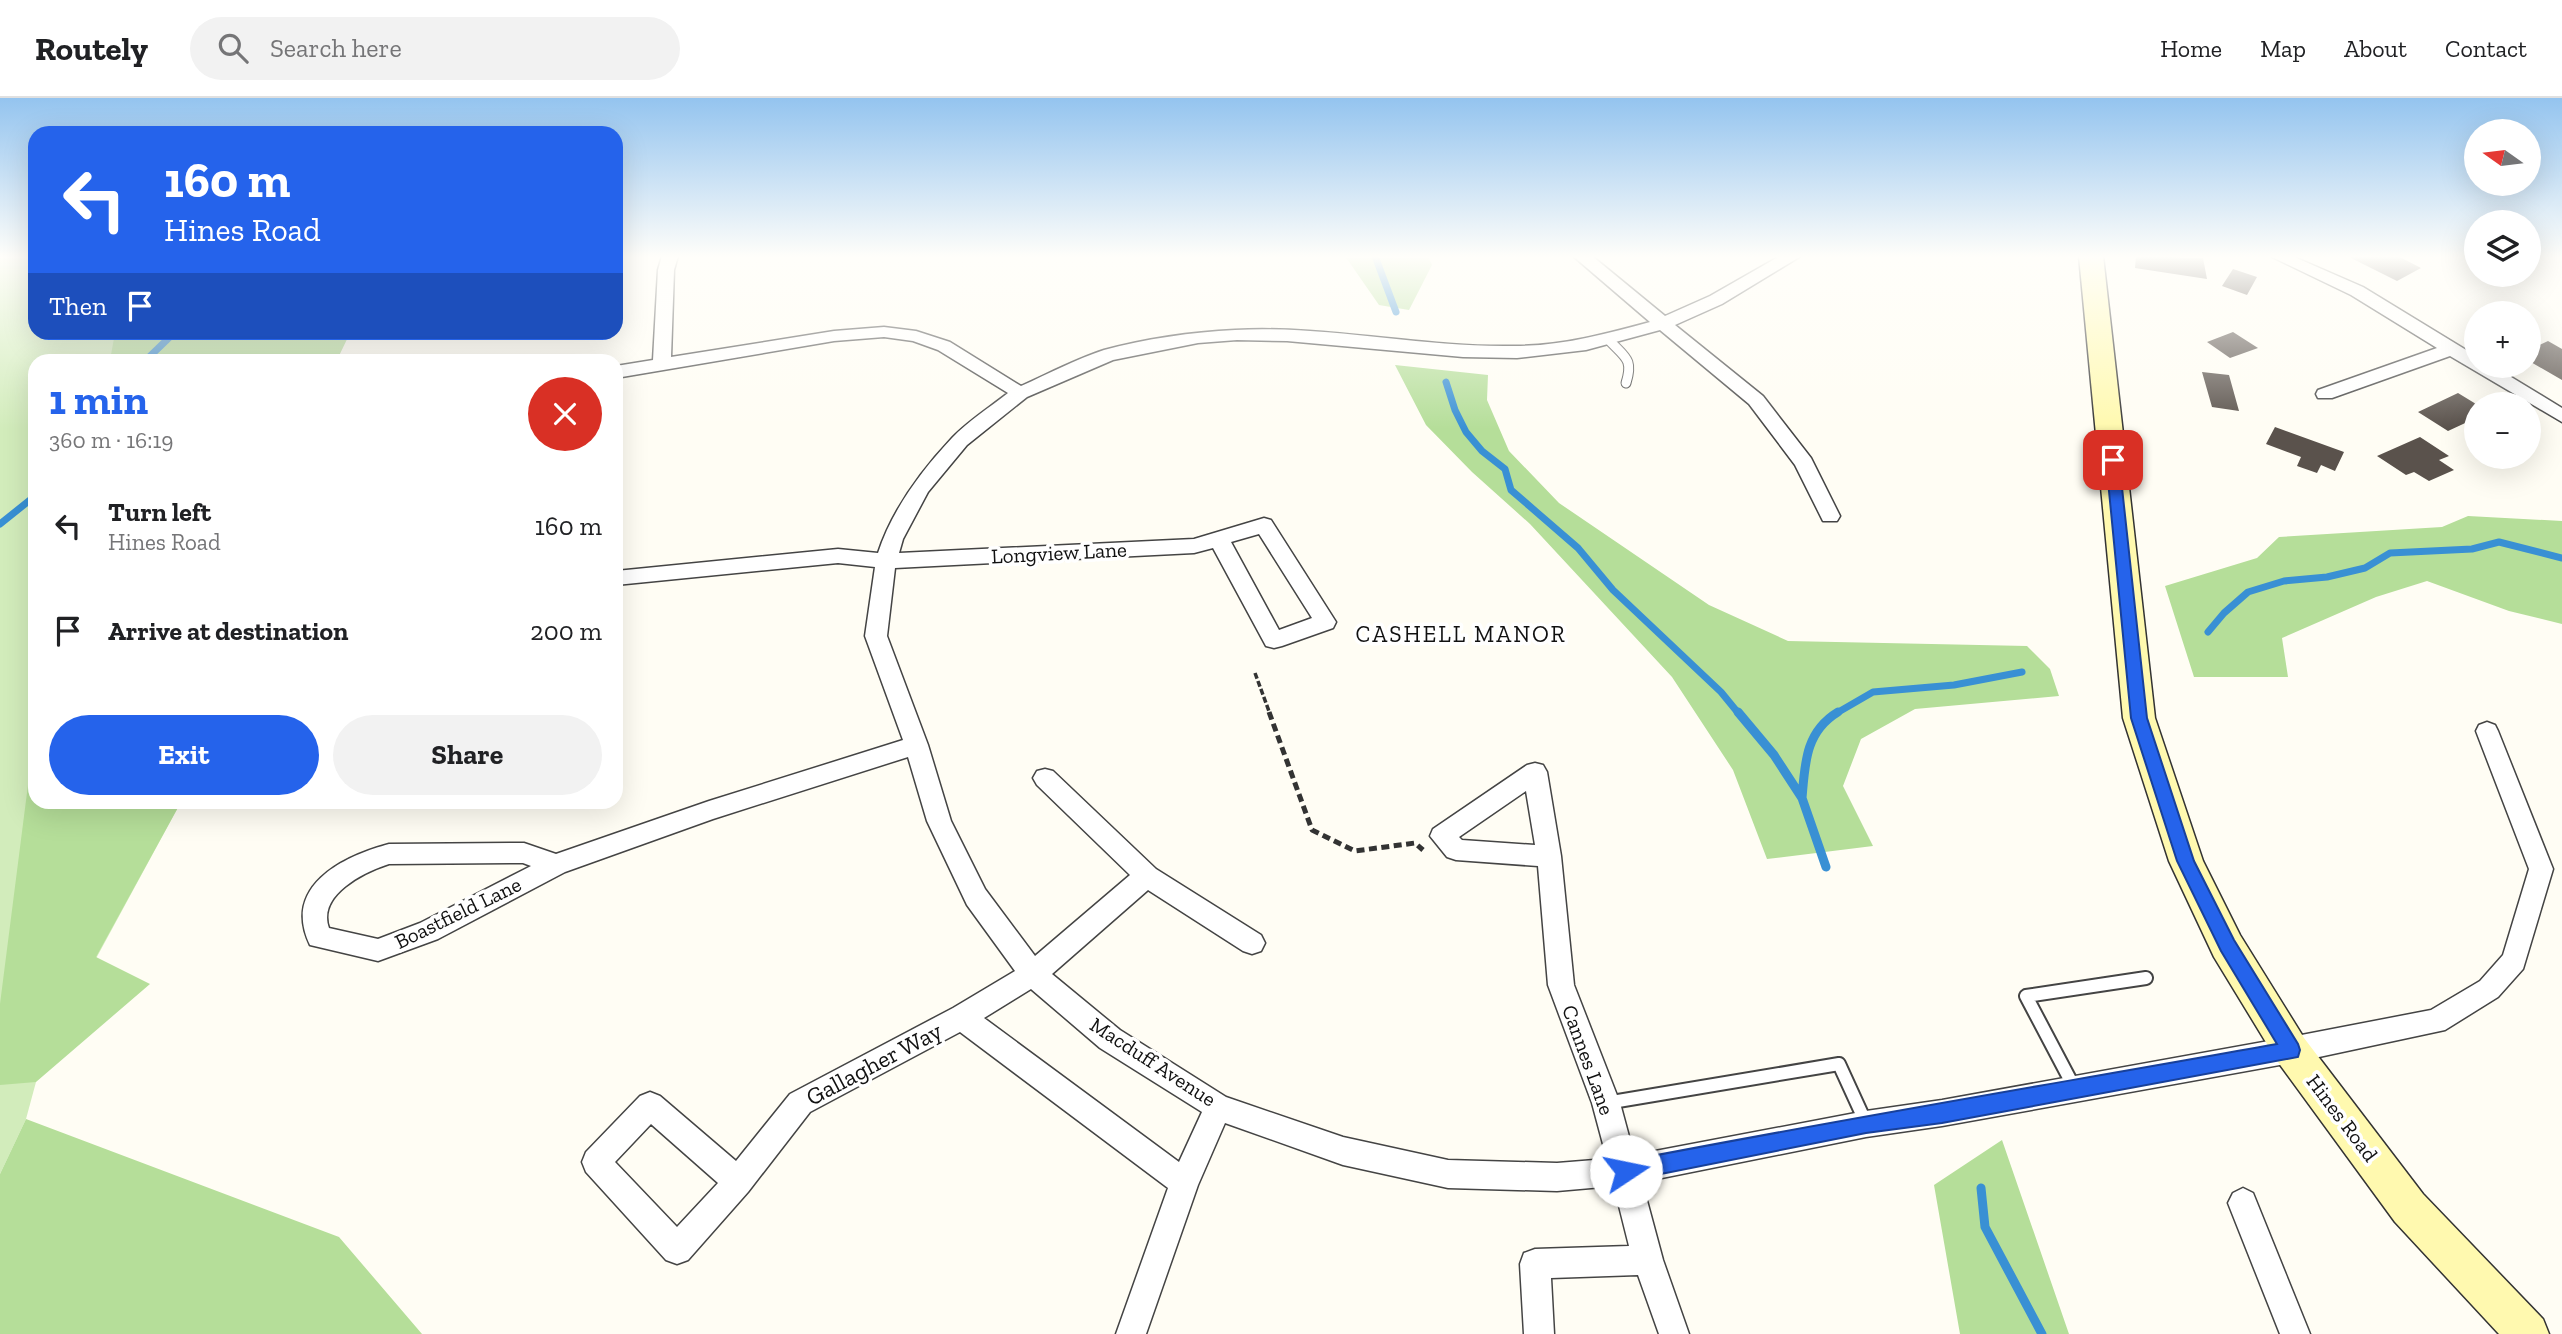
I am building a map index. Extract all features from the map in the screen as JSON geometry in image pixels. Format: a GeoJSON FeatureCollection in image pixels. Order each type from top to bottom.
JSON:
{"type":"FeatureCollection","features":[{"type":"Feature","properties":{"kind":"street"},"geometry":{"type":"LineString","coordinates":[[662,364],[664,314]]}},
{"type":"Feature","properties":{"kind":"street"},"geometry":{"type":"LineString","coordinates":[[1650,314],[1756,400],[1804,463],[1830,516]]}},
{"type":"Feature","properties":{"kind":"street","name":"Macduff Avenue"},"geometry":{"type":"LineString","coordinates":[[1685,314],[1662,324],[1586,345],[1517,352],[1463,351],[1287,336],[1198,338],[1108,355],[1020,393],[977,425],[939,464],[903,517],[886,561],[876,636],[916,745],[939,821],[976,897],[1033,974],[1110,1039],[1218,1107],[1343,1151],[1448,1174],[1557,1177],[1626,1171],[1866,1124],[2291,1050],[2436,1021],[2489,989],[2514,961],[2541,870],[2487,731]]}},
{"type":"Feature","properties":{"kind":"street","name":"Hines Road"},"geometry":{"type":"LineString","coordinates":[[2097,314],[2139,718],[2186,861],[2227,946],[2291,1050],[2409,1209],[2528,1334]]}},
{"type":"Feature","properties":{"kind":"street"},"geometry":{"type":"LineString","coordinates":[[2394,314],[2464,356]]}},
{"type":"Feature","properties":{"kind":"street"},"geometry":{"type":"LineString","coordinates":[[623,371],[834,336],[884,332],[916,336],[944,346],[1020,393]]}},
{"type":"Feature","properties":{"kind":"street"},"geometry":{"type":"LineString","coordinates":[[2325,394],[2452,349]]}},
{"type":"Feature","properties":{"kind":"street"},"geometry":{"type":"LineString","coordinates":[[2500,378],[2562,415]]}},
{"type":"Feature","properties":{"kind":"street","name":"Longview Lane"},"geometry":{"type":"LineString","coordinates":[[623,577],[838,556],[886,561],[1194,546],[1264,525],[1325,622],[1275,640],[1219,539]]}},
{"type":"Feature","properties":{"kind":"street","name":"Boastfield Lane"},"geometry":{"type":"LineString","coordinates":[[556,865],[524,853],[389,853],[372,857],[349,868],[329,885],[314,911],[315,930],[319,937],[378,950],[429,931],[556,865],[709,811],[916,745]]}},
{"type":"Feature","properties":{"kind":"street","name":"Cannes Lane"},"geometry":{"type":"LineString","coordinates":[[1549,856],[1455,850],[1442,836],[1535,772],[1549,856],[1560,985],[1606,1103],[1626,1171],[1647,1260],[1674,1334]]}},
{"type":"Feature","properties":{"kind":"street"},"geometry":{"type":"LineString","coordinates":[[1045,778],[1147,876],[1252,943]]}},
{"type":"Feature","properties":{"kind":"street"},"geometry":{"type":"LineString","coordinates":[[1033,974],[1147,876]]}},
{"type":"Feature","properties":{"kind":"street","name":"Gallagher Way"},"geometry":{"type":"LineString","coordinates":[[738,1182],[650,1105],[596,1162],[677,1249],[738,1182],[800,1103],[962,1017],[1033,974]]}},
{"type":"Feature","properties":{"kind":"street","name":"Gallagher Way"},"geometry":{"type":"LineString","coordinates":[[962,1017],[1184,1183]]}},
{"type":"Feature","properties":{"kind":"street"},"geometry":{"type":"LineString","coordinates":[[1131,1334],[1184,1183],[1218,1107]]}},
{"type":"Feature","properties":{"kind":"street"},"geometry":{"type":"LineString","coordinates":[[2243,1203],[2295,1334]]}},
{"type":"Feature","properties":{"kind":"street"},"geometry":{"type":"LineString","coordinates":[[1539,1334],[1535,1264],[1647,1260]]}},
{"type":"Feature","properties":{"kind":"lane"},"geometry":{"type":"LineString","coordinates":[[1608,339],[1629,362],[1631,367],[1626,383]]}},
{"type":"Feature","properties":{"kind":"lane"},"geometry":{"type":"LineString","coordinates":[[2075,1089],[2026,996],[2146,978]]}},
{"type":"Feature","properties":{"kind":"lane"},"geometry":{"type":"LineString","coordinates":[[1606,1103],[1839,1064],[1866,1124]]}},
{"type":"Feature","properties":{"kind":"path"},"geometry":{"type":"LineString","coordinates":[[1255,673],[1312,830],[1355,851],[1415,843],[1433,858]]}},
{"type":"Feature","properties":{"kind":"green space"},"geometry":{"type":"Polygon","coordinates":[[[0,314],[28,314],[28,340],[280,340],[268,354],[28,354],[28,809],[177,809],[29,1082],[36,1082],[26,1119],[0,1174],[0,314]]]}},
{"type":"Feature","properties":{"kind":"green space"},"geometry":{"type":"Polygon","coordinates":[[[114,340],[347,340],[340,354],[111,354],[114,340]]]}},
{"type":"Feature","properties":{"kind":"green space"},"geometry":{"type":"Polygon","coordinates":[[[1395,365],[1488,375],[1487,400],[1509,451],[1559,503],[1709,605],[1788,641],[2027,646],[2050,669],[2059,696],[1915,709],[1861,739],[1843,786],[1873,846],[1767,859],[1733,770],[1672,677],[1530,524],[1472,472],[1426,425],[1395,365]]]}},
{"type":"Feature","properties":{"kind":"green space"},"geometry":{"type":"Polygon","coordinates":[[[2468,516],[2562,521],[2562,624],[2509,611],[2427,581],[2376,597],[2282,638],[2288,677],[2194,677],[2165,586],[2257,558],[2279,537],[2442,527],[2468,516]]]}},
{"type":"Feature","properties":{"kind":"green space"},"geometry":{"type":"Polygon","coordinates":[[[28,785],[28,809],[177,809],[96,957],[150,984],[36,1082],[0,1085],[0,1004],[28,785]]]}},
{"type":"Feature","properties":{"kind":"green space"},"geometry":{"type":"Polygon","coordinates":[[[26,1119],[339,1237],[422,1334],[0,1334],[0,1174],[26,1119]]]}},
{"type":"Feature","properties":{"kind":"green space"},"geometry":{"type":"Polygon","coordinates":[[[2002,1140],[2069,1334],[1960,1334],[1934,1185],[2002,1140]]]}},
{"type":"Feature","properties":{"kind":"building"},"geometry":{"type":"Polygon","coordinates":[[[2233,332],[2258,348],[2230,358],[2207,342],[2233,332]]]}},
{"type":"Feature","properties":{"kind":"building"},"geometry":{"type":"Polygon","coordinates":[[[2548,341],[2562,349],[2562,380],[2541,368],[2541,344],[2548,341]]]}},
{"type":"Feature","properties":{"kind":"building"},"geometry":{"type":"Polygon","coordinates":[[[2202,372],[2229,375],[2239,411],[2212,407],[2202,372]]]}},
{"type":"Feature","properties":{"kind":"building"},"geometry":{"type":"Polygon","coordinates":[[[2458,393],[2464,397],[2464,424],[2448,431],[2418,412],[2458,393]]]}},
{"type":"Feature","properties":{"kind":"building"},"geometry":{"type":"Polygon","coordinates":[[[2275,427],[2344,452],[2335,471],[2321,465],[2317,473],[2297,466],[2301,457],[2266,444],[2275,427]]]}},
{"type":"Feature","properties":{"kind":"building"},"geometry":{"type":"Polygon","coordinates":[[[2420,437],[2449,456],[2439,460],[2454,470],[2429,481],[2414,472],[2406,475],[2377,456],[2420,437]]]}},
{"type":"Feature","properties":{"kind":"waterway"},"geometry":{"type":"LineString","coordinates":[[152,354],[167,340]]}},
{"type":"Feature","properties":{"kind":"waterway"},"geometry":{"type":"LineString","coordinates":[[1446,382],[1466,432],[1482,451],[1505,469],[1511,490],[1578,548],[1613,590],[1721,692],[1739,714]]}},
{"type":"Feature","properties":{"kind":"waterway"},"geometry":{"type":"LineString","coordinates":[[0,524],[28,502]]}},
{"type":"Feature","properties":{"kind":"waterway"},"geometry":{"type":"LineString","coordinates":[[2208,632],[2224,613],[2248,592],[2284,581],[2327,577],[2365,568],[2390,553],[2472,549],[2499,542],[2562,558]]}},
{"type":"Feature","properties":{"kind":"waterway"},"geometry":{"type":"LineString","coordinates":[[1836,713],[1873,692],[1954,685],[2022,672]]}},
{"type":"Feature","properties":{"kind":"waterway"},"geometry":{"type":"LineString","coordinates":[[1738,712],[1774,755],[1802,798]]}},
{"type":"Feature","properties":{"kind":"waterway"},"geometry":{"type":"LineString","coordinates":[[1802,798],[1806,761],[1813,739],[1827,720],[1836,713]]}},
{"type":"Feature","properties":{"kind":"waterway"},"geometry":{"type":"LineString","coordinates":[[1802,798],[1826,867]]}},
{"type":"Feature","properties":{"kind":"waterway"},"geometry":{"type":"LineString","coordinates":[[1981,1188],[1985,1227],[2042,1334]]}},
{"type":"Feature","properties":{"kind":"district","name":"CASHELL MANOR"},"geometry":{"type":"Point","coordinates":[1461,634]}},
{"type":"Feature","properties":{"kind":"route"},"geometry":{"type":"LineString","coordinates":[[1626,1171],[1866,1124],[1942,1113],[2291,1050],[2227,946],[2186,861],[2139,718],[2113,460]]}}]}
